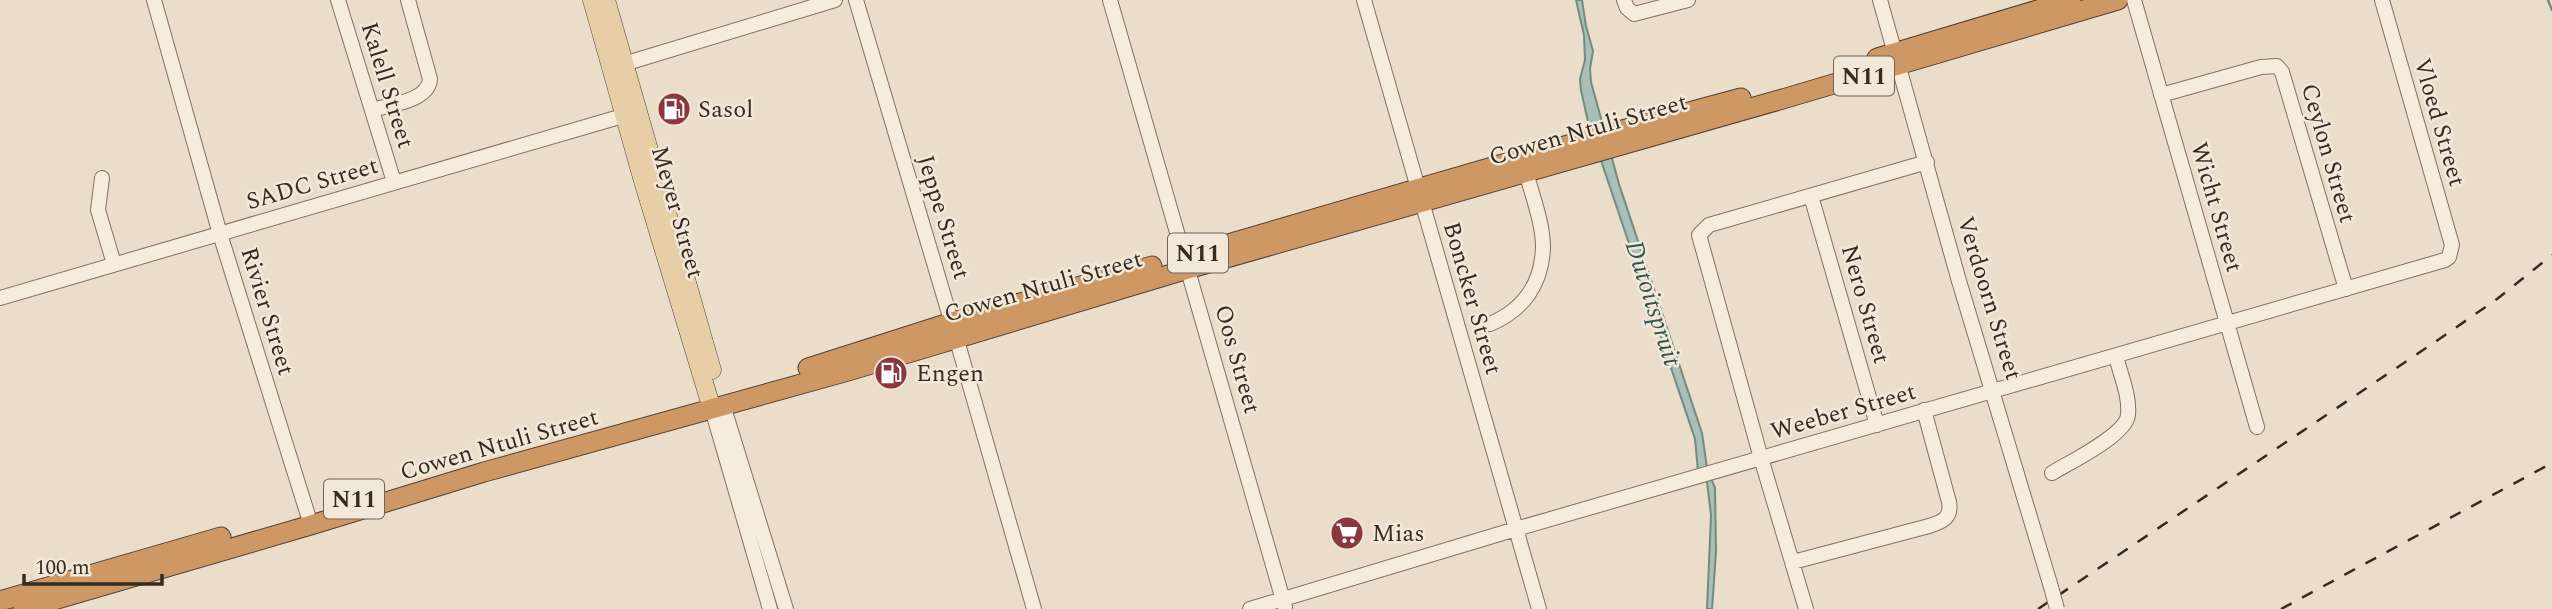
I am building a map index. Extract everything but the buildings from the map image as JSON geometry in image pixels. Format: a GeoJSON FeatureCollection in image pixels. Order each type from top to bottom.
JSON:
{"type":"FeatureCollection","features":[{"type":"Feature","properties":{"kind":"highway","name":"Cowen Ntuli Street"},"geometry":{"type":"LineString","coordinates":[[1897,59],[2071,0]]}},
{"type":"Feature","properties":{"kind":"highway","name":"Cowen Ntuli Street"},"geometry":{"type":"LineString","coordinates":[[23,609],[309,519],[715,401],[812,367],[954,330],[1897,59],[2118,0]]}},
{"type":"Feature","properties":{"kind":"highway","name":"Cowen Ntuli Street"},"geometry":{"type":"LineString","coordinates":[[1420,195],[1526,172],[1587,147]]}},
{"type":"Feature","properties":{"kind":"highway","name":"Cowen Ntuli Street"},"geometry":{"type":"LineString","coordinates":[[0,601],[309,519]]}},
{"type":"Feature","properties":{"kind":"main road","name":"Meyer Street"},"geometry":{"type":"LineString","coordinates":[[592,0],[618,65],[715,401]]}},
{"type":"Feature","properties":{"kind":"main road"},"geometry":{"type":"LineString","coordinates":[[606,0],[618,65]]}},
{"type":"Feature","properties":{"kind":"street","name":"Rivier Street"},"geometry":{"type":"LineString","coordinates":[[154,0],[220,233],[309,519]]}},
{"type":"Feature","properties":{"kind":"street","name":"Kalell Street"},"geometry":{"type":"LineString","coordinates":[[338,0],[394,182]]}},
{"type":"Feature","properties":{"kind":"street"},"geometry":{"type":"LineString","coordinates":[[372,110],[421,95],[430,85],[408,0]]}},
{"type":"Feature","properties":{"kind":"street"},"geometry":{"type":"LineString","coordinates":[[618,65],[835,0]]}},
{"type":"Feature","properties":{"kind":"street","name":"Jeppe Street"},"geometry":{"type":"LineString","coordinates":[[856,0],[1034,609]]}},
{"type":"Feature","properties":{"kind":"street","name":"Oos Street"},"geometry":{"type":"LineString","coordinates":[[1110,0],[1285,605]]}},
{"type":"Feature","properties":{"kind":"street","name":"Boncker Street"},"geometry":{"type":"LineString","coordinates":[[1364,0],[1539,609]]}},
{"type":"Feature","properties":{"kind":"street"},"geometry":{"type":"LineString","coordinates":[[1627,6],[1641,13],[1688,0]]}},
{"type":"Feature","properties":{"kind":"street","name":"Verdoorn Street"},"geometry":{"type":"LineString","coordinates":[[1881,0],[1959,281],[2057,609]]}},
{"type":"Feature","properties":{"kind":"street","name":"Wicht Street"},"geometry":{"type":"LineString","coordinates":[[2134,0],[2258,427]]}},
{"type":"Feature","properties":{"kind":"street","name":"Vloed Street"},"geometry":{"type":"LineString","coordinates":[[2382,0],[2452,245],[2449,257]]}},
{"type":"Feature","properties":{"kind":"street","name":"Ceylon Street"},"geometry":{"type":"LineString","coordinates":[[2161,95],[2261,67],[2277,66],[2282,72],[2346,289]]}},
{"type":"Feature","properties":{"kind":"street","name":"SADC Street"},"geometry":{"type":"LineString","coordinates":[[0,298],[631,114]]}},
{"type":"Feature","properties":{"kind":"street"},"geometry":{"type":"LineString","coordinates":[[1806,609],[1699,236],[1709,225],[1927,162]]}},
{"type":"Feature","properties":{"kind":"street"},"geometry":{"type":"LineString","coordinates":[[1490,324],[1513,312],[1526,301],[1542,256],[1541,233],[1526,172]]}},
{"type":"Feature","properties":{"kind":"street"},"geometry":{"type":"LineString","coordinates":[[102,178],[98,210],[114,264]]}},
{"type":"Feature","properties":{"kind":"street","name":"Nero Street"},"geometry":{"type":"LineString","coordinates":[[1811,196],[1877,425]]}},
{"type":"Feature","properties":{"kind":"street","name":"Weeber Street"},"geometry":{"type":"LineString","coordinates":[[1250,609],[1285,605],[1516,529],[1994,392],[2449,257]]}},
{"type":"Feature","properties":{"kind":"street"},"geometry":{"type":"LineString","coordinates":[[2052,473],[2116,434],[2127,421],[2128,404],[2116,356]]}},
{"type":"Feature","properties":{"kind":"street","name":"Meyer Street"},"geometry":{"type":"LineString","coordinates":[[715,401],[771,609]]}},
{"type":"Feature","properties":{"kind":"street","name":"Meyer Street"},"geometry":{"type":"LineString","coordinates":[[715,401],[786,609]]}},
{"type":"Feature","properties":{"kind":"street"},"geometry":{"type":"LineString","coordinates":[[1793,562],[1929,526],[1945,519],[1949,502],[1924,410]]}},
{"type":"Feature","properties":{"kind":"water","name":"Dutoitspruit"},"geometry":{"type":"Polygon","coordinates":[[[1576,0],[1582,0],[1593,51],[1591,82],[1619,184],[1702,433],[1707,468],[1715,488],[1716,552],[1712,609],[1707,609],[1711,515],[1707,482],[1698,471],[1695,439],[1588,122],[1580,79],[1585,60],[1584,35],[1576,0]]]}},
{"type":"Feature","properties":{"kind":"waterway"},"geometry":{"type":"LineString","coordinates":[[2548,0],[2552,10]]}},
{"type":"Feature","properties":{"kind":"railway"},"geometry":{"type":"LineString","coordinates":[[2038,609],[2438,340],[2497,299],[2552,255]]}},
{"type":"Feature","properties":{"kind":"railway"},"geometry":{"type":"LineString","coordinates":[[2281,609],[2552,463]]}},
{"type":"Feature","properties":{"kind":"place","name":"Sasol"},"geometry":{"type":"Point","coordinates":[674,109]}},
{"type":"Feature","properties":{"kind":"place","name":"Engen"},"geometry":{"type":"Point","coordinates":[891,373]}},
{"type":"Feature","properties":{"kind":"place","name":"Mias"},"geometry":{"type":"Point","coordinates":[1347,533]}}]}
